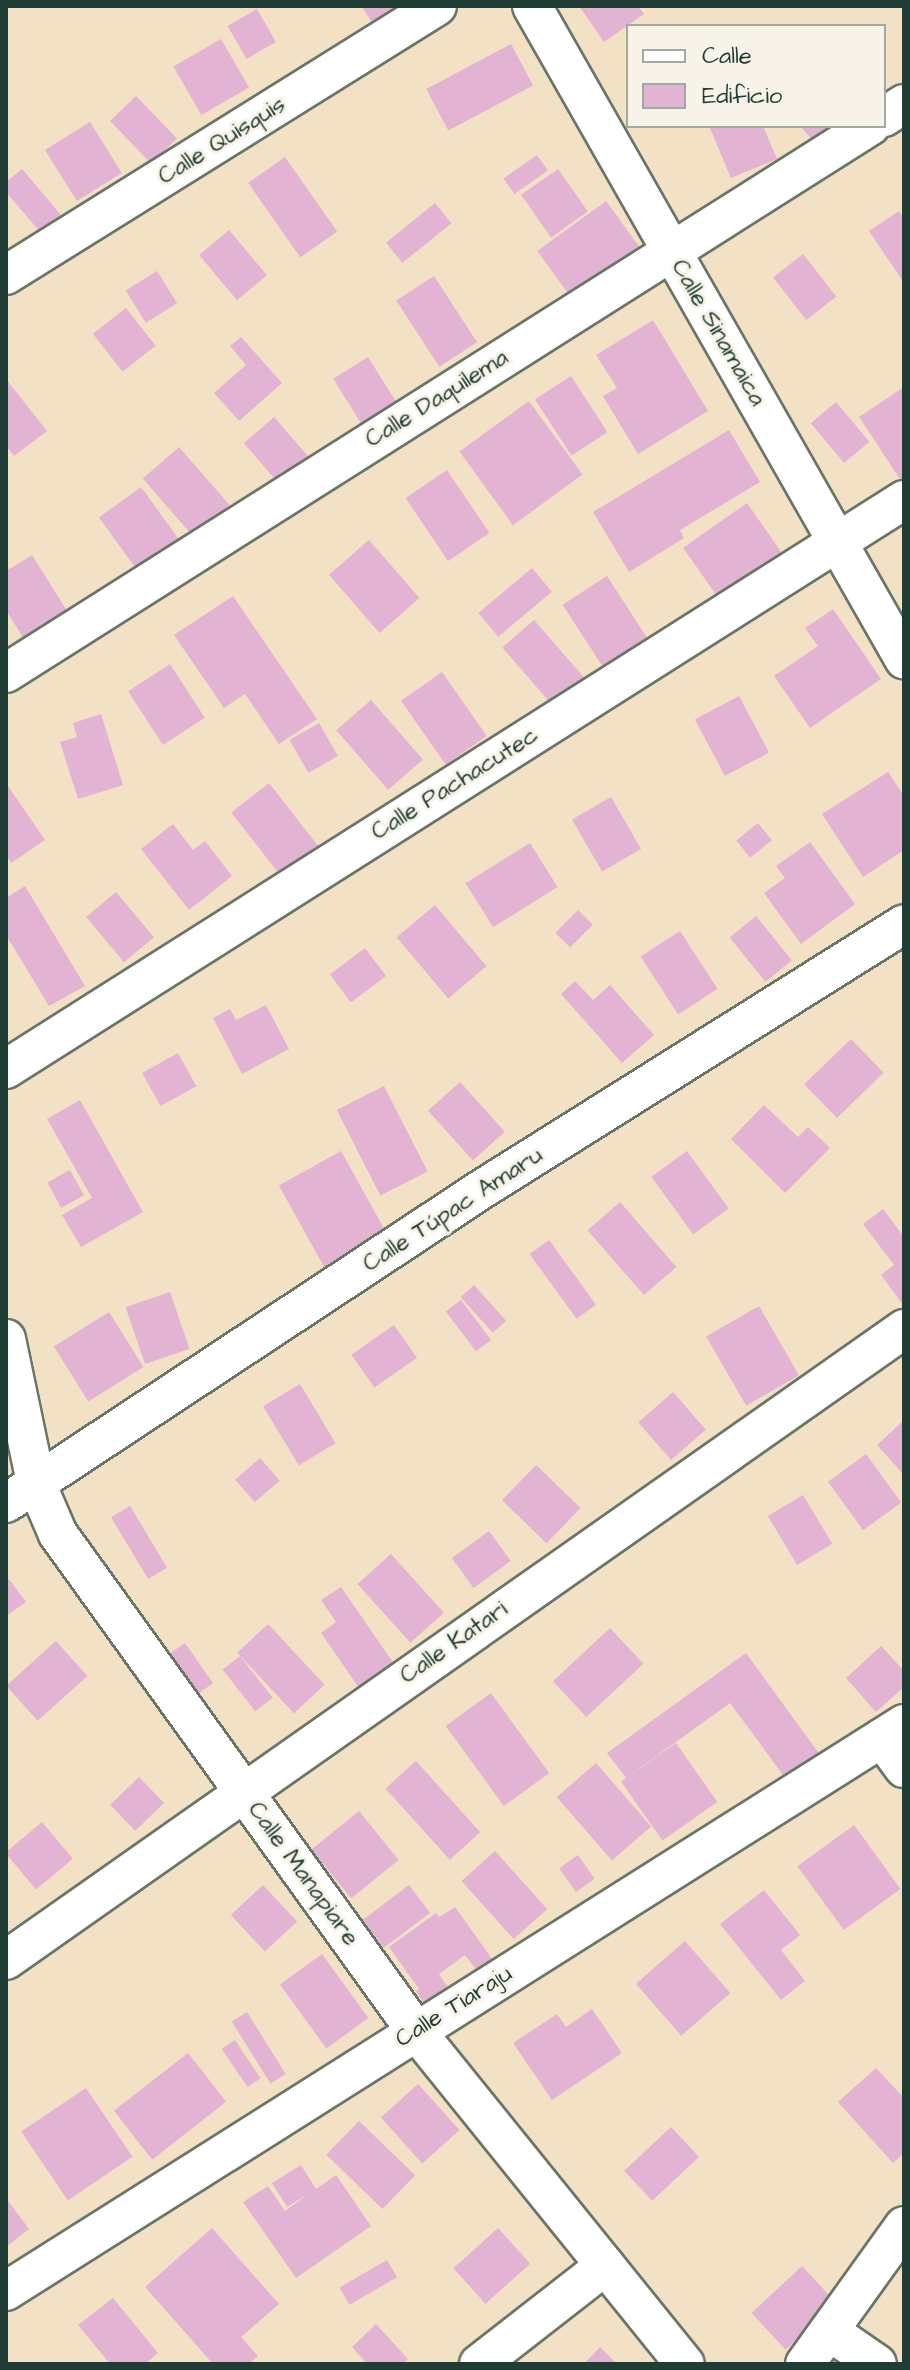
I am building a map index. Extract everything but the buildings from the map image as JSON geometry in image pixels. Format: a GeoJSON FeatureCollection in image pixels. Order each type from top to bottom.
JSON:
{"type":"FeatureCollection","features":[{"type":"Feature","properties":{"kind":"street","name":"Calle Quisquis"},"geometry":{"type":"LineString","coordinates":[[6,275],[437,6]]}},
{"type":"Feature","properties":{"kind":"street","name":"Calle Sinamaica"},"geometry":{"type":"LineString","coordinates":[[532,6],[904,659]]}},
{"type":"Feature","properties":{"kind":"street"},"geometry":{"type":"LineString","coordinates":[[886,116],[904,104]]}},
{"type":"Feature","properties":{"kind":"street","name":"Calle Daquilema"},"geometry":{"type":"LineString","coordinates":[[6,673],[867,128]]}},
{"type":"Feature","properties":{"kind":"street","name":"Calle Pachacutec"},"geometry":{"type":"LineString","coordinates":[[6,1069],[904,500]]}},
{"type":"Feature","properties":{"kind":"street","name":"Calle Túpac Amaru"},"geometry":{"type":"LineString","coordinates":[[21,1493],[482,1189],[904,924]]}},
{"type":"Feature","properties":{"kind":"street","name":"Calle Katari"},"geometry":{"type":"LineString","coordinates":[[6,1960],[242,1791],[904,1329]]}},
{"type":"Feature","properties":{"kind":"street","name":"Calle Manapiare"},"geometry":{"type":"LineString","coordinates":[[6,1339],[21,1493],[58,1534],[416,2031],[685,2364]]}},
{"type":"Feature","properties":{"kind":"street","name":"Calle Tiaraju"},"geometry":{"type":"LineString","coordinates":[[6,2291],[416,2031],[897,1743]]}},
{"type":"Feature","properties":{"kind":"street"},"geometry":{"type":"LineString","coordinates":[[805,2364],[904,2226]]}},
{"type":"Feature","properties":{"kind":"street"},"geometry":{"type":"LineString","coordinates":[[479,2364],[605,2266]]}},
{"type":"Feature","properties":{"kind":"street"},"geometry":{"type":"LineString","coordinates":[[829,2331],[877,2364]]}}]}
